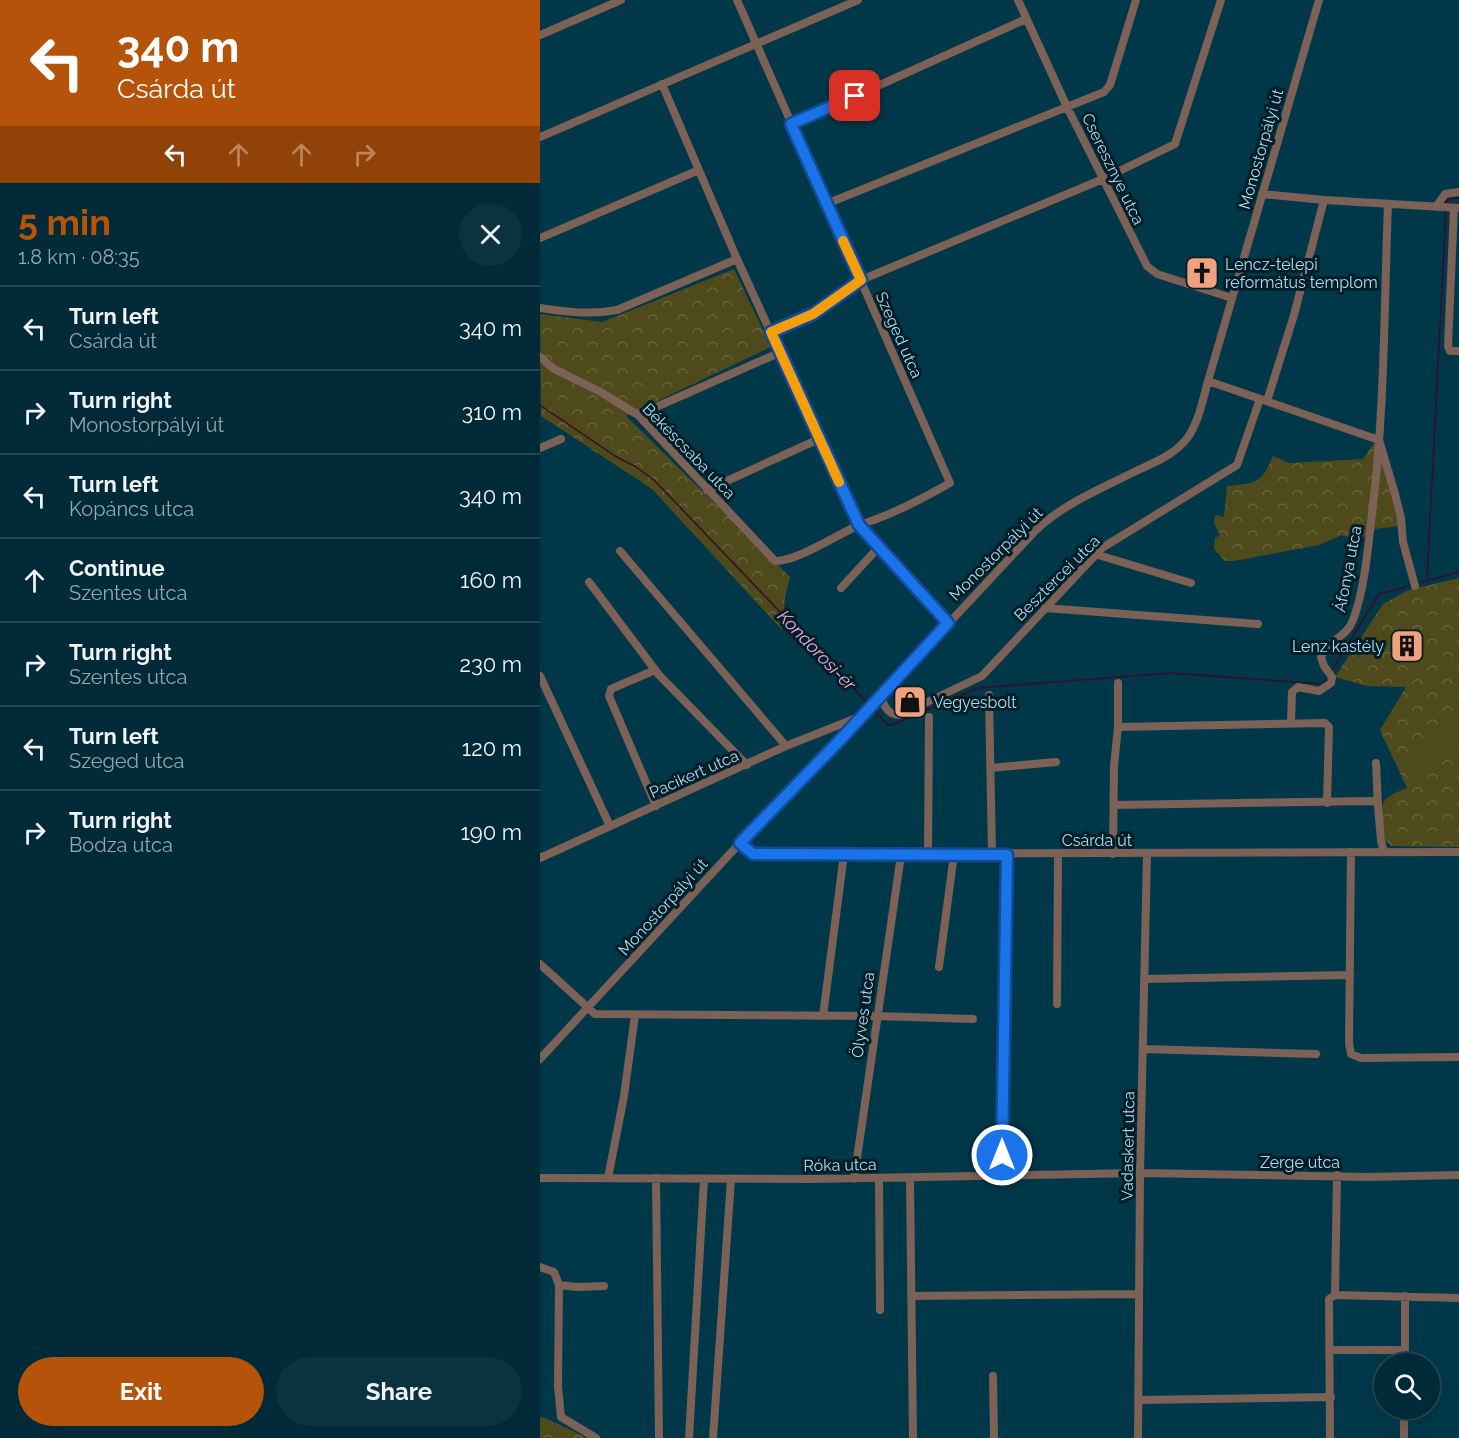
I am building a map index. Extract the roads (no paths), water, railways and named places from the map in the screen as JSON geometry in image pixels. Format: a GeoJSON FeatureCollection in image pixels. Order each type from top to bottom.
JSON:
{"type":"FeatureCollection","features":[{"type":"Feature","properties":{"kind":"street"},"geometry":{"type":"LineString","coordinates":[[540,35],[621,0]]}},
{"type":"Feature","properties":{"kind":"street","name":"Szeged utca"},"geometry":{"type":"LineString","coordinates":[[737,0],[950,483],[879,518],[857,522]]}},
{"type":"Feature","properties":{"kind":"street"},"geometry":{"type":"LineString","coordinates":[[540,137],[757,45],[838,4],[858,0]]}},
{"type":"Feature","properties":{"kind":"street","name":"Cseresznye utca"},"geometry":{"type":"LineString","coordinates":[[1018,0],[1067,107],[1147,266],[1157,274],[1232,298]]}},
{"type":"Feature","properties":{"kind":"street"},"geometry":{"type":"LineString","coordinates":[[826,204],[1104,92],[1110,85],[1136,0]]}},
{"type":"Feature","properties":{"kind":"street"},"geometry":{"type":"LineString","coordinates":[[771,332],[813,314],[861,280],[1103,179],[1174,144],[1221,0]]}},
{"type":"Feature","properties":{"kind":"street","name":"Monostorpályi út"},"geometry":{"type":"LineString","coordinates":[[540,1059],[1045,520],[1078,500],[1166,457],[1182,444],[1197,420],[1318,0]]}},
{"type":"Feature","properties":{"kind":"street"},"geometry":{"type":"LineString","coordinates":[[791,124],[1026,19]]}},
{"type":"Feature","properties":{"kind":"street"},"geometry":{"type":"LineString","coordinates":[[662,84],[737,259],[857,522],[878,548],[948,623]]}},
{"type":"Feature","properties":{"kind":"street"},"geometry":{"type":"LineString","coordinates":[[540,238],[699,170]]}},
{"type":"Feature","properties":{"kind":"street"},"geometry":{"type":"LineString","coordinates":[[1459,192],[1444,194],[1448,208],[1448,346],[1450,351],[1459,351]]}},
{"type":"Feature","properties":{"kind":"street"},"geometry":{"type":"LineString","coordinates":[[1262,194],[1448,208]]}},
{"type":"Feature","properties":{"kind":"street","name":"Besztercei utca"},"geometry":{"type":"LineString","coordinates":[[880,694],[885,708],[890,713],[900,715],[974,681],[1095,554],[1237,465],[1264,400],[1294,315],[1324,200]]}},
{"type":"Feature","properties":{"kind":"street","name":"Áfonya utca"},"geometry":{"type":"LineString","coordinates":[[1291,723],[1292,692],[1298,687],[1319,691],[1329,687],[1332,677],[1321,660],[1322,653],[1332,642],[1343,636],[1353,621],[1368,544],[1379,440],[1388,204]]}},
{"type":"Feature","properties":{"kind":"street"},"geometry":{"type":"LineString","coordinates":[[540,308],[580,314],[599,314],[617,310],[737,259]]}},
{"type":"Feature","properties":{"kind":"street"},"geometry":{"type":"LineString","coordinates":[[638,415],[780,352]]}},
{"type":"Feature","properties":{"kind":"street","name":"Békéscsaba utca"},"geometry":{"type":"LineString","coordinates":[[540,357],[554,369],[599,391],[638,415],[775,561],[782,561],[857,522]]}},
{"type":"Feature","properties":{"kind":"street"},"geometry":{"type":"LineString","coordinates":[[1208,381],[1379,440]]}},
{"type":"Feature","properties":{"kind":"street"},"geometry":{"type":"LineString","coordinates":[[540,448],[561,438]]}},
{"type":"Feature","properties":{"kind":"street"},"geometry":{"type":"LineString","coordinates":[[707,490],[819,439]]}},
{"type":"Feature","properties":{"kind":"street","name":"Áfonya utca"},"geometry":{"type":"LineString","coordinates":[[1379,440],[1401,518],[1403,542],[1414,586]]}},
{"type":"Feature","properties":{"kind":"street"},"geometry":{"type":"LineString","coordinates":[[841,588],[878,548]]}},
{"type":"Feature","properties":{"kind":"street"},"geometry":{"type":"LineString","coordinates":[[620,551],[786,746]]}},
{"type":"Feature","properties":{"kind":"street"},"geometry":{"type":"LineString","coordinates":[[1095,554],[1191,583]]}},
{"type":"Feature","properties":{"kind":"street"},"geometry":{"type":"LineString","coordinates":[[589,582],[655,670],[747,765]]}},
{"type":"Feature","properties":{"kind":"street"},"geometry":{"type":"LineString","coordinates":[[1045,608],[1258,624]]}},
{"type":"Feature","properties":{"kind":"street"},"geometry":{"type":"LineString","coordinates":[[655,670],[611,689],[609,696],[656,806]]}},
{"type":"Feature","properties":{"kind":"street"},"geometry":{"type":"LineString","coordinates":[[540,676],[610,826]]}},
{"type":"Feature","properties":{"kind":"street"},"geometry":{"type":"LineString","coordinates":[[1113,854],[1118,683]]}},
{"type":"Feature","properties":{"kind":"street"},"geometry":{"type":"LineString","coordinates":[[989,695],[992,855]]}},
{"type":"Feature","properties":{"kind":"street","name":"Pacikert utca"},"geometry":{"type":"LineString","coordinates":[[540,858],[786,746],[860,716]]}},
{"type":"Feature","properties":{"kind":"street"},"geometry":{"type":"LineString","coordinates":[[928,854],[929,717]]}},
{"type":"Feature","properties":{"kind":"street"},"geometry":{"type":"LineString","coordinates":[[1118,727],[1324,723],[1329,727],[1327,803]]}},
{"type":"Feature","properties":{"kind":"street"},"geometry":{"type":"LineString","coordinates":[[831,727],[829,732],[832,740],[841,739]]}},
{"type":"Feature","properties":{"kind":"street"},"geometry":{"type":"LineString","coordinates":[[990,768],[1056,762]]}},
{"type":"Feature","properties":{"kind":"street"},"geometry":{"type":"LineString","coordinates":[[1376,763],[1381,841],[1384,852]]}},
{"type":"Feature","properties":{"kind":"street"},"geometry":{"type":"LineString","coordinates":[[1114,805],[1372,801],[1377,802],[1378,806]]}},
{"type":"Feature","properties":{"kind":"street","name":"Csárda út"},"geometry":{"type":"LineString","coordinates":[[740,843],[753,854],[1459,852]]}},
{"type":"Feature","properties":{"kind":"street"},"geometry":{"type":"LineString","coordinates":[[1351,852],[1351,1054],[1361,1058],[1459,1057]]}},
{"type":"Feature","properties":{"kind":"street"},"geometry":{"type":"LineString","coordinates":[[823,1016],[844,854]]}},
{"type":"Feature","properties":{"kind":"street"},"geometry":{"type":"LineString","coordinates":[[939,967],[954,854]]}},
{"type":"Feature","properties":{"kind":"street"},"geometry":{"type":"LineString","coordinates":[[1057,1004],[1058,854]]}},
{"type":"Feature","properties":{"kind":"street","name":"Vadaskert utca"},"geometry":{"type":"LineString","coordinates":[[1138,1438],[1140,1173],[1147,854]]}},
{"type":"Feature","properties":{"kind":"street","name":"Ölyves utca"},"geometry":{"type":"LineString","coordinates":[[854,1179],[901,855]]}},
{"type":"Feature","properties":{"kind":"street"},"geometry":{"type":"LineString","coordinates":[[1002,1177],[1007,855]]}},
{"type":"Feature","properties":{"kind":"street"},"geometry":{"type":"LineString","coordinates":[[540,964],[595,1014],[973,1019]]}},
{"type":"Feature","properties":{"kind":"street"},"geometry":{"type":"LineString","coordinates":[[1144,979],[1350,975]]}},
{"type":"Feature","properties":{"kind":"street"},"geometry":{"type":"LineString","coordinates":[[608,1178],[624,1096],[635,1015]]}},
{"type":"Feature","properties":{"kind":"street"},"geometry":{"type":"LineString","coordinates":[[1143,1049],[1316,1054]]}},
{"type":"Feature","properties":{"kind":"street","name":"Róka utca"},"geometry":{"type":"LineString","coordinates":[[540,1178],[854,1179],[1140,1173]]}},
{"type":"Feature","properties":{"kind":"street","name":"Zerge utca"},"geometry":{"type":"LineString","coordinates":[[1140,1173],[1368,1177],[1459,1175]]}},
{"type":"Feature","properties":{"kind":"street"},"geometry":{"type":"LineString","coordinates":[[1335,1295],[1337,1175]]}},
{"type":"Feature","properties":{"kind":"street"},"geometry":{"type":"LineString","coordinates":[[910,1177],[913,1438]]}},
{"type":"Feature","properties":{"kind":"street"},"geometry":{"type":"LineString","coordinates":[[656,1178],[659,1438]]}},
{"type":"Feature","properties":{"kind":"street"},"geometry":{"type":"LineString","coordinates":[[879,1178],[880,1310]]}},
{"type":"Feature","properties":{"kind":"street"},"geometry":{"type":"LineString","coordinates":[[689,1438],[704,1179]]}},
{"type":"Feature","properties":{"kind":"street"},"geometry":{"type":"LineString","coordinates":[[713,1438],[731,1179]]}},
{"type":"Feature","properties":{"kind":"street"},"geometry":{"type":"LineString","coordinates":[[540,1267],[554,1272],[559,1285],[558,1386],[561,1417],[596,1438]]}},
{"type":"Feature","properties":{"kind":"street"},"geometry":{"type":"LineString","coordinates":[[559,1285],[604,1286]]}},
{"type":"Feature","properties":{"kind":"street"},"geometry":{"type":"LineString","coordinates":[[911,1296],[1139,1294]]}},
{"type":"Feature","properties":{"kind":"street"},"geometry":{"type":"LineString","coordinates":[[1330,1438],[1329,1299],[1335,1295],[1459,1298]]}},
{"type":"Feature","properties":{"kind":"street"},"geometry":{"type":"LineString","coordinates":[[1330,1350],[1405,1350],[1405,1296]]}},
{"type":"Feature","properties":{"kind":"street"},"geometry":{"type":"LineString","coordinates":[[993,1376],[994,1438]]}},
{"type":"Feature","properties":{"kind":"street"},"geometry":{"type":"LineString","coordinates":[[1138,1400],[1330,1397]]}},
{"type":"Feature","properties":{"kind":"street"},"geometry":{"type":"LineString","coordinates":[[1404,1419],[1404,1438]]}},
{"type":"Feature","properties":{"kind":"waterway"},"geometry":{"type":"LineString","coordinates":[[1446,205],[1446,201],[1451,198],[1459,198]]}},
{"type":"Feature","properties":{"kind":"waterway"},"geometry":{"type":"LineString","coordinates":[[1427,579],[1446,209]]}},
{"type":"Feature","properties":{"kind":"waterway","name":"Kondorosi-ér"},"geometry":{"type":"LineString","coordinates":[[540,405],[654,480],[868,704]]}},
{"type":"Feature","properties":{"kind":"waterway","name":"Kondorosi-ér"},"geometry":{"type":"LineString","coordinates":[[1419,583],[1459,572]]}},
{"type":"Feature","properties":{"kind":"waterway","name":"Kondorosi-ér"},"geometry":{"type":"LineString","coordinates":[[1332,670],[1379,594],[1410,586]]}},
{"type":"Feature","properties":{"kind":"waterway","name":"Kondorosi-ér"},"geometry":{"type":"LineString","coordinates":[[873,710],[888,725],[892,725],[977,688],[1171,673],[1321,684],[1327,680]]}},
{"type":"Feature","properties":{"kind":"place","name":"Lencz-telepi református templom"},"geometry":{"type":"Point","coordinates":[1202,273]}},
{"type":"Feature","properties":{"kind":"place","name":"Lenz kastély"},"geometry":{"type":"Point","coordinates":[1407,646]}},
{"type":"Feature","properties":{"kind":"place","name":"Vegyesbolt"},"geometry":{"type":"Point","coordinates":[910,702]}}]}
